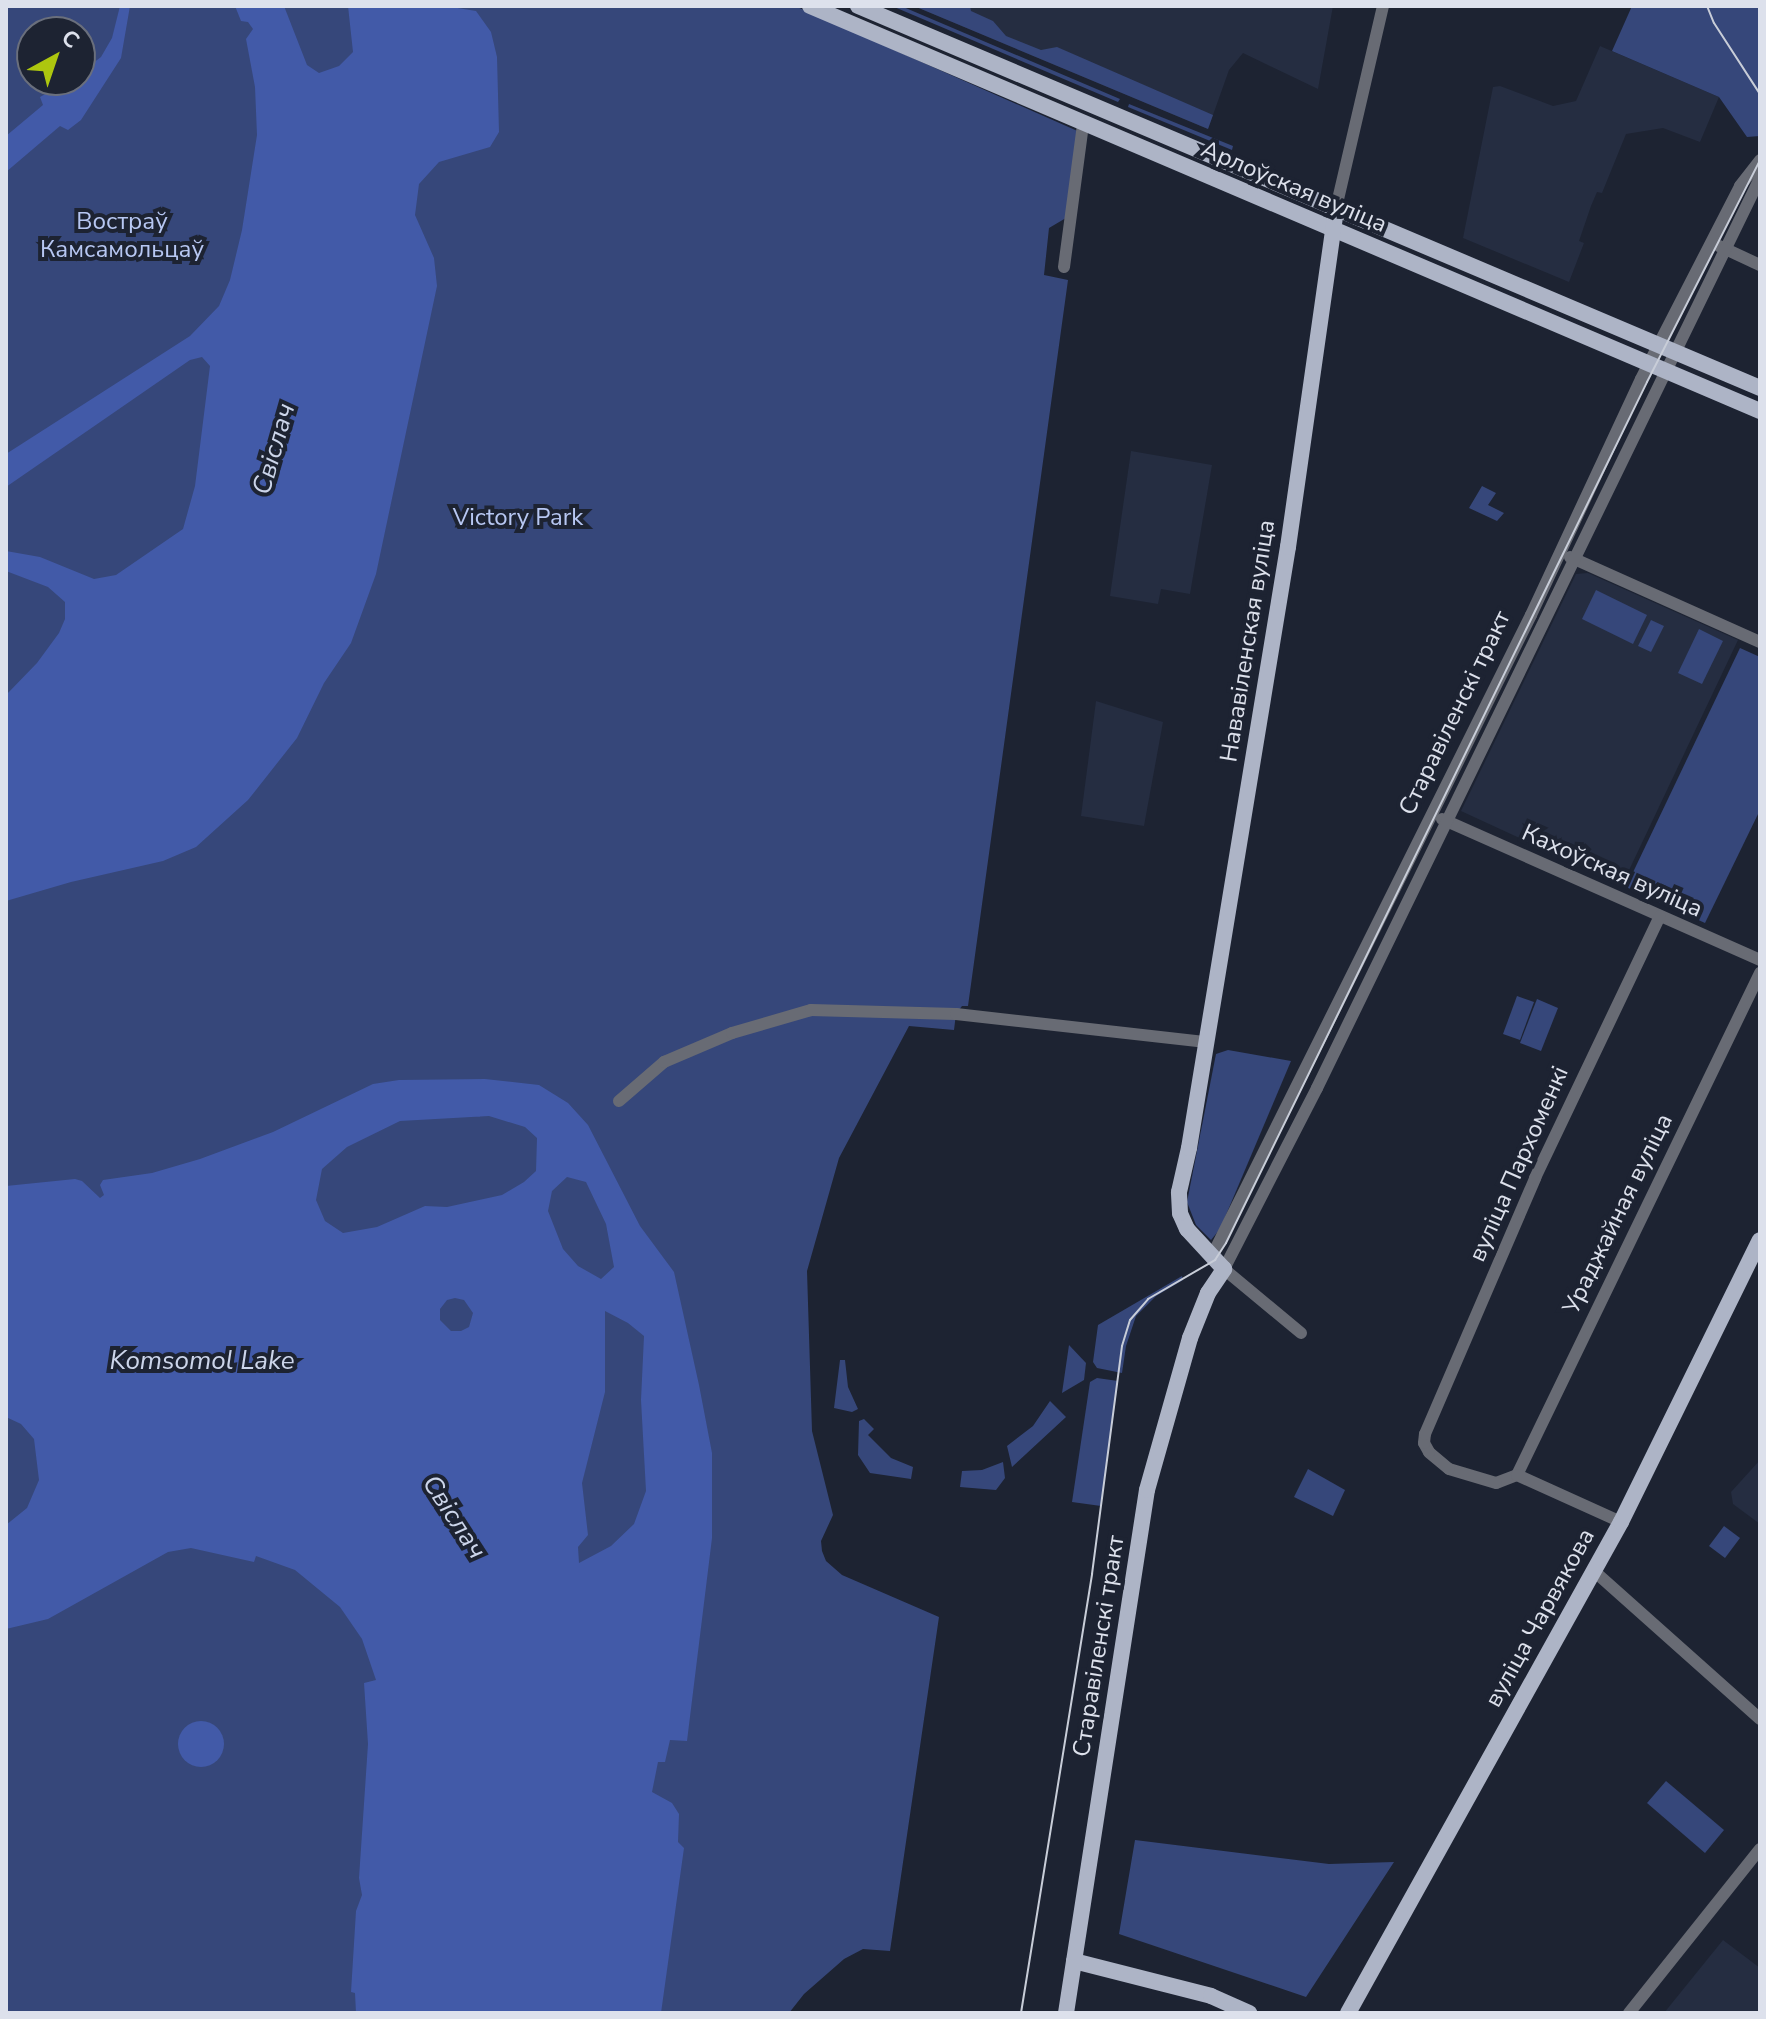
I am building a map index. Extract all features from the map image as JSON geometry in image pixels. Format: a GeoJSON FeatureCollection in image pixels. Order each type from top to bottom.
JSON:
{"type":"FeatureCollection","features":[{"type":"Feature","properties":{"kind":"main road","name":"Арлоўская вуліца"},"geometry":{"type":"LineString","coordinates":[[810,6],[1760,411]]}},
{"type":"Feature","properties":{"kind":"main road","name":"Арлоўская вуліца"},"geometry":{"type":"LineString","coordinates":[[858,6],[1760,388]]}},
{"type":"Feature","properties":{"kind":"main road","name":"Нававіленская вуліца"},"geometry":{"type":"LineString","coordinates":[[1224,1269],[1187,1229],[1178,1204],[1298,486],[1336,208]]}},
{"type":"Feature","properties":{"kind":"main road"},"geometry":{"type":"LineString","coordinates":[[1577,332],[1589,329],[1591,319],[1586,313]]}},
{"type":"Feature","properties":{"kind":"main road","name":"вуліца Чарвякова"},"geometry":{"type":"LineString","coordinates":[[1348,2013],[1621,1522],[1760,1240]]}},
{"type":"Feature","properties":{"kind":"main road","name":"Старавіленскі тракт"},"geometry":{"type":"LineString","coordinates":[[1208,1293],[1212,1256]]}},
{"type":"Feature","properties":{"kind":"main road","name":"Старавіленскі тракт"},"geometry":{"type":"LineString","coordinates":[[1066,2013],[1147,1490],[1190,1338],[1208,1293],[1224,1269]]}},
{"type":"Feature","properties":{"kind":"main road"},"geometry":{"type":"LineString","coordinates":[[1074,1961],[1211,1996],[1249,2013]]}},
{"type":"Feature","properties":{"kind":"street","name":"Нававіленская вуліца"},"geometry":{"type":"LineString","coordinates":[[1336,208],[1383,6]]}},
{"type":"Feature","properties":{"kind":"street"},"geometry":{"type":"LineString","coordinates":[[1064,267],[1083,124]]}},
{"type":"Feature","properties":{"kind":"street","name":"Старавіленскі тракт"},"geometry":{"type":"LineString","coordinates":[[1212,1256],[1432,813],[1649,363],[1740,186],[1760,160]]}},
{"type":"Feature","properties":{"kind":"street","name":"Старавіленскі тракт"},"geometry":{"type":"LineString","coordinates":[[1224,1269],[1447,822],[1760,178]]}},
{"type":"Feature","properties":{"kind":"street"},"geometry":{"type":"LineString","coordinates":[[1712,243],[1760,265]]}},
{"type":"Feature","properties":{"kind":"street"},"geometry":{"type":"LineString","coordinates":[[1559,552],[1760,642]]}},
{"type":"Feature","properties":{"kind":"street","name":"Кахоўская вуліца"},"geometry":{"type":"LineString","coordinates":[[1432,813],[1760,960]]}},
{"type":"Feature","properties":{"kind":"street","name":"вуліца Пархоменкі"},"geometry":{"type":"LineString","coordinates":[[1517,1475],[1496,1483],[1449,1469],[1429,1452],[1424,1443],[1425,1434],[1533,1182],[1660,916]]}},
{"type":"Feature","properties":{"kind":"street","name":"Ураджайная вуліца"},"geometry":{"type":"LineString","coordinates":[[1517,1475],[1760,973]]}},
{"type":"Feature","properties":{"kind":"street"},"geometry":{"type":"LineString","coordinates":[[619,1101],[664,1062],[732,1033],[811,1010],[956,1014],[1206,1042]]}},
{"type":"Feature","properties":{"kind":"street"},"geometry":{"type":"LineString","coordinates":[[1224,1269],[1301,1333]]}},
{"type":"Feature","properties":{"kind":"street"},"geometry":{"type":"LineString","coordinates":[[1517,1475],[1621,1522]]}},
{"type":"Feature","properties":{"kind":"street"},"geometry":{"type":"LineString","coordinates":[[1594,1571],[1760,1719]]}},
{"type":"Feature","properties":{"kind":"street"},"geometry":{"type":"LineString","coordinates":[[1629,2013],[1760,1849]]}},
{"type":"Feature","properties":{"kind":"shaded area"},"geometry":{"type":"Polygon","coordinates":[[[914,6],[1333,6],[1318,89],[1243,53],[1229,70],[1208,129],[914,6]]]}},
{"type":"Feature","properties":{"kind":"shaded area"},"geometry":{"type":"Polygon","coordinates":[[[1600,46],[1719,97],[1700,142],[1663,128],[1626,134],[1602,193],[1597,192],[1591,206],[1579,241],[1584,243],[1569,282],[1463,238],[1493,87],[1500,86],[1553,106],[1576,101],[1600,46]]]}},
{"type":"Feature","properties":{"kind":"shaded area"},"geometry":{"type":"Polygon","coordinates":[[[1131,451],[1212,465],[1190,594],[1161,589],[1158,604],[1110,596],[1131,451]]]}},
{"type":"Feature","properties":{"kind":"shaded area"},"geometry":{"type":"Polygon","coordinates":[[[1588,573],[1738,640],[1622,885],[1461,811],[1576,574],[1588,573]]]}},
{"type":"Feature","properties":{"kind":"shaded area"},"geometry":{"type":"Polygon","coordinates":[[[1096,701],[1163,722],[1144,826],[1081,816],[1096,701]]]}},
{"type":"Feature","properties":{"kind":"shaded area"},"geometry":{"type":"Polygon","coordinates":[[[1760,1460],[1760,1524],[1733,1504],[1731,1492],[1760,1460]]]}},
{"type":"Feature","properties":{"kind":"shaded area"},"geometry":{"type":"Polygon","coordinates":[[[1723,1940],[1760,1968],[1760,2013],[1664,2013],[1723,1940]]]}},
{"type":"Feature","properties":{"kind":"green space","name":"Victory Park"},"geometry":{"type":"Polygon","coordinates":[[[6,6],[795,6],[1082,133],[1071,215],[1049,228],[1044,275],[1068,280],[968,1006],[962,1006],[956,1014],[954,1030],[909,1026],[839,1158],[807,1271],[812,1431],[833,1515],[821,1541],[822,1551],[826,1561],[842,1575],[939,1617],[890,1951],[863,1949],[844,1959],[804,1994],[789,2013],[6,2013],[6,6]]]}},
{"type":"Feature","properties":{"kind":"green space"},"geometry":{"type":"Polygon","coordinates":[[[892,6],[901,6],[1120,99],[1118,102],[892,6]]]}},
{"type":"Feature","properties":{"kind":"green space"},"geometry":{"type":"Polygon","coordinates":[[[914,6],[970,6],[971,11],[993,21],[1006,36],[1041,50],[1057,47],[1213,115],[1208,129],[914,6]]]}},
{"type":"Feature","properties":{"kind":"green space"},"geometry":{"type":"Polygon","coordinates":[[[1632,6],[1760,6],[1760,136],[1747,137],[1719,97],[1612,51],[1632,6]]]}},
{"type":"Feature","properties":{"kind":"green space"},"geometry":{"type":"Polygon","coordinates":[[[1129,104],[1233,146],[1232,150],[1128,107],[1129,104]]]}},
{"type":"Feature","properties":{"kind":"green space"},"geometry":{"type":"Polygon","coordinates":[[[1482,486],[1496,493],[1488,505],[1504,513],[1497,521],[1469,508],[1482,486]]]}},
{"type":"Feature","properties":{"kind":"green space"},"geometry":{"type":"Polygon","coordinates":[[[1596,590],[1647,615],[1633,644],[1582,619],[1596,590]]]}},
{"type":"Feature","properties":{"kind":"green space"},"geometry":{"type":"Polygon","coordinates":[[[1651,620],[1664,626],[1651,652],[1638,646],[1651,620]]]}},
{"type":"Feature","properties":{"kind":"green space"},"geometry":{"type":"Polygon","coordinates":[[[1699,629],[1723,641],[1702,684],[1678,673],[1699,629]]]}},
{"type":"Feature","properties":{"kind":"green space"},"geometry":{"type":"Polygon","coordinates":[[[1740,648],[1760,657],[1760,810],[1705,923],[1626,887],[1740,648]]]}},
{"type":"Feature","properties":{"kind":"green space"},"geometry":{"type":"Polygon","coordinates":[[[1517,996],[1534,1002],[1520,1040],[1503,1034],[1517,996]]]}},
{"type":"Feature","properties":{"kind":"green space"},"geometry":{"type":"Polygon","coordinates":[[[1537,999],[1558,1008],[1541,1051],[1520,1043],[1537,999]]]}},
{"type":"Feature","properties":{"kind":"green space"},"geometry":{"type":"Polygon","coordinates":[[[1228,1050],[1291,1061],[1220,1229],[1211,1240],[1196,1225],[1187,1202],[1216,1054],[1228,1050]]]}},
{"type":"Feature","properties":{"kind":"green space"},"geometry":{"type":"Polygon","coordinates":[[[1182,1276],[1183,1280],[1156,1296],[1136,1316],[1126,1346],[1122,1373],[1097,1368],[1093,1362],[1098,1325],[1182,1276]]]}},
{"type":"Feature","properties":{"kind":"green space"},"geometry":{"type":"Polygon","coordinates":[[[1069,1345],[1086,1363],[1084,1380],[1062,1393],[1069,1345]]]}},
{"type":"Feature","properties":{"kind":"green space"},"geometry":{"type":"Polygon","coordinates":[[[840,1360],[845,1360],[848,1387],[858,1409],[852,1412],[834,1408],[840,1360]]]}},
{"type":"Feature","properties":{"kind":"green space"},"geometry":{"type":"Polygon","coordinates":[[[1097,1378],[1118,1381],[1101,1506],[1072,1502],[1090,1382],[1097,1378]]]}},
{"type":"Feature","properties":{"kind":"green space"},"geometry":{"type":"Polygon","coordinates":[[[1050,1401],[1066,1417],[1012,1467],[1007,1446],[1033,1426],[1050,1401]]]}},
{"type":"Feature","properties":{"kind":"green space"},"geometry":{"type":"Polygon","coordinates":[[[864,1419],[874,1429],[868,1435],[891,1458],[913,1467],[911,1479],[870,1473],[858,1455],[859,1421],[864,1419]]]}},
{"type":"Feature","properties":{"kind":"green space"},"geometry":{"type":"Polygon","coordinates":[[[1003,1462],[1005,1478],[996,1490],[960,1487],[962,1471],[982,1470],[1003,1462]]]}},
{"type":"Feature","properties":{"kind":"green space"},"geometry":{"type":"Polygon","coordinates":[[[1308,1469],[1345,1490],[1333,1516],[1294,1497],[1308,1469]]]}},
{"type":"Feature","properties":{"kind":"green space"},"geometry":{"type":"Polygon","coordinates":[[[1724,1526],[1740,1538],[1725,1558],[1709,1546],[1724,1526]]]}},
{"type":"Feature","properties":{"kind":"green space"},"geometry":{"type":"Polygon","coordinates":[[[1666,1781],[1724,1830],[1705,1853],[1647,1803],[1666,1781]]]}},
{"type":"Feature","properties":{"kind":"green space"},"geometry":{"type":"Polygon","coordinates":[[[1135,1840],[1329,1864],[1394,1862],[1306,1997],[1119,1934],[1135,1840]]]}},
{"type":"Feature","properties":{"kind":"water"},"geometry":{"type":"Polygon","coordinates":[[[120,6],[130,6],[121,58],[81,120],[68,130],[60,126],[6,172],[6,136],[43,105],[40,97],[96,96],[96,61],[112,38],[120,6]]]}},
{"type":"Feature","properties":{"kind":"water","name":"Свіслач"},"geometry":{"type":"Polygon","coordinates":[[[235,6],[284,6],[307,65],[319,73],[339,66],[353,52],[348,6],[445,6],[476,11],[491,32],[497,57],[499,132],[490,147],[439,162],[419,184],[415,215],[434,258],[437,286],[376,574],[351,643],[324,683],[297,738],[248,800],[196,847],[163,861],[6,901],[6,695],[37,663],[59,633],[65,619],[65,602],[48,587],[6,571],[6,551],[40,557],[94,579],[116,575],[183,529],[195,486],[210,366],[202,357],[190,360],[6,487],[6,454],[190,336],[219,306],[230,280],[242,230],[257,135],[255,87],[246,39],[253,29],[248,22],[241,21],[235,6]]]}},
{"type":"Feature","properties":{"kind":"water","name":"Komsomol Lake"},"geometry":{"type":"Polygon","coordinates":[[[485,1079],[539,1085],[568,1103],[588,1125],[640,1226],[674,1272],[712,1453],[712,1538],[687,1741],[670,1740],[665,1762],[658,1762],[652,1792],[672,1803],[679,1814],[678,1842],[684,1848],[661,2013],[356,2013],[355,1993],[351,1992],[356,1911],[362,1895],[359,1878],[368,1744],[364,1683],[376,1680],[362,1639],[340,1607],[295,1570],[256,1556],[254,1562],[191,1548],[168,1552],[48,1619],[6,1629],[6,1525],[27,1508],[39,1480],[34,1439],[21,1424],[6,1417],[6,1186],[75,1179],[82,1181],[100,1198],[104,1195],[100,1185],[103,1180],[152,1173],[200,1159],[273,1132],[373,1084],[399,1080],[485,1079]],[[489,1116],[400,1121],[347,1147],[322,1169],[316,1200],[325,1221],[343,1233],[377,1227],[425,1206],[447,1207],[502,1195],[536,1171],[537,1138],[525,1127],[489,1116]],[[567,1177],[552,1191],[548,1211],[563,1249],[578,1266],[601,1279],[614,1267],[606,1224],[586,1182],[567,1177]],[[447,1300],[440,1309],[440,1320],[451,1331],[469,1327],[473,1313],[464,1300],[447,1300]],[[605,1311],[605,1392],[582,1483],[588,1535],[578,1547],[579,1563],[611,1546],[634,1524],[646,1491],[641,1400],[644,1336],[605,1311]]]}},
{"type":"Feature","properties":{"kind":"water"},"geometry":{"type":"Polygon","coordinates":[[[201,1721],[217,1728],[224,1744],[217,1760],[201,1767],[185,1760],[178,1744],[185,1728],[201,1721]]]}},
{"type":"Feature","properties":{"kind":"tram line"},"geometry":{"type":"LineString","coordinates":[[1707,6],[1714,23],[1760,94]]}},
{"type":"Feature","properties":{"kind":"tram line"},"geometry":{"type":"LineString","coordinates":[[1021,2013],[1092,1574],[1122,1346],[1130,1320],[1148,1299],[1215,1260],[1226,1243],[1647,382],[1760,160]]}},
{"type":"Feature","properties":{"kind":"park label","name":"Востраў Камсамольцаў"},"geometry":{"type":"Point","coordinates":[122,236]}}]}
